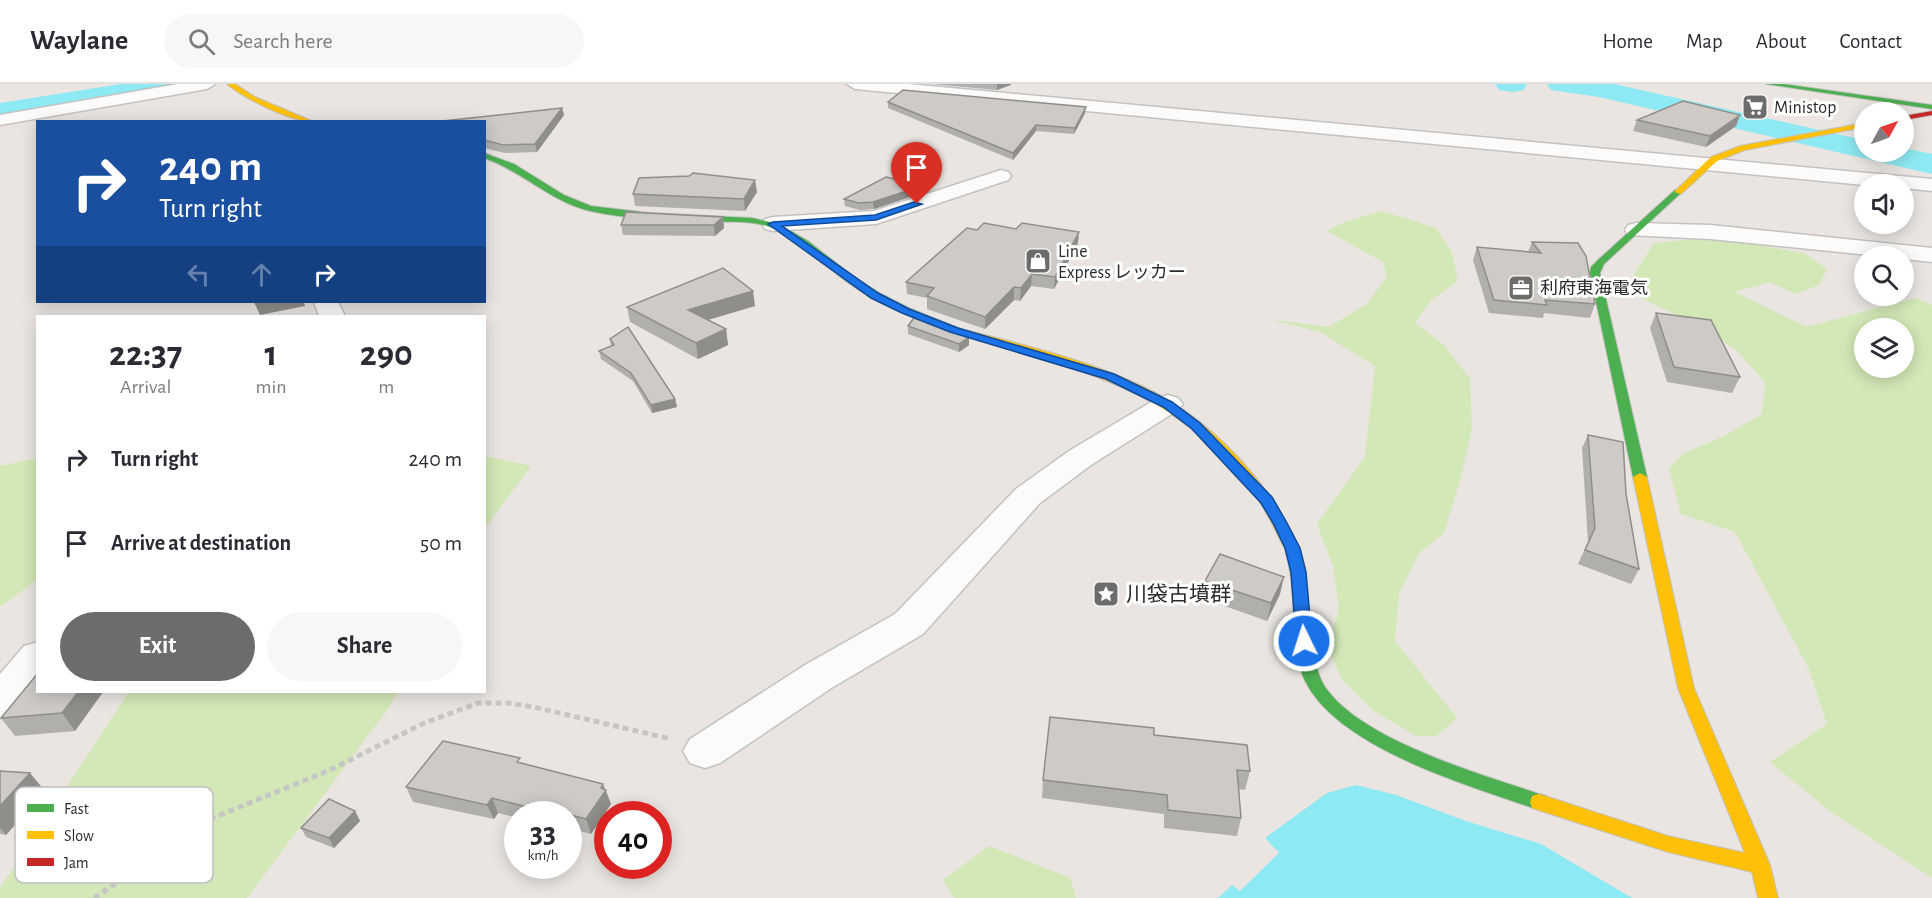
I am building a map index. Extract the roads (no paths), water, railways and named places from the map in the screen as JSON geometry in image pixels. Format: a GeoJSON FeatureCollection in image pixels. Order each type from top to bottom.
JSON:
{"type":"FeatureCollection","features":[{"type":"Feature","properties":{"kind":"street"},"geometry":{"type":"LineString","coordinates":[[0,120],[207,84]]}},
{"type":"Feature","properties":{"kind":"street"},"geometry":{"type":"LineString","coordinates":[[230,84],[253,98],[306,120]]}},
{"type":"Feature","properties":{"kind":"street"},"geometry":{"type":"LineString","coordinates":[[855,84],[1932,185]]}},
{"type":"Feature","properties":{"kind":"street"},"geometry":{"type":"LineString","coordinates":[[1769,84],[1932,107]]}},
{"type":"Feature","properties":{"kind":"street"},"geometry":{"type":"LineString","coordinates":[[1914,116],[1932,113]]}},
{"type":"Feature","properties":{"kind":"street"},"geometry":{"type":"LineString","coordinates":[[1768,898],[1760,865],[1686,688],[1595,273],[1596,267],[1705,165],[1727,153],[1743,148],[1854,127]]}},
{"type":"Feature","properties":{"kind":"street"},"geometry":{"type":"LineString","coordinates":[[486,156],[508,161],[556,199],[593,210],[773,224],[876,217],[1001,176]]}},
{"type":"Feature","properties":{"kind":"street"},"geometry":{"type":"LineString","coordinates":[[773,224],[875,296],[906,311],[954,330],[1110,377],[1168,404],[1196,425],[1267,500],[1293,548],[1298,572],[1304,641],[1312,683],[1325,700],[1347,719],[1415,757],[1550,807],[1672,845],[1760,865]]}},
{"type":"Feature","properties":{"kind":"street"},"geometry":{"type":"LineString","coordinates":[[1636,230],[1721,233],[1932,255]]}},
{"type":"Feature","properties":{"kind":"street"},"geometry":{"type":"LineString","coordinates":[[705,751],[819,676],[909,624],[1028,496],[1080,458],[1168,404]]}},
{"type":"Feature","properties":{"kind":"street"},"geometry":{"type":"LineString","coordinates":[[0,702],[36,658]]}},
{"type":"Feature","properties":{"kind":"water"},"geometry":{"type":"Polygon","coordinates":[[[1356,785],[1396,795],[1466,821],[1541,844],[1632,898],[1218,898],[1232,885],[1240,891],[1279,853],[1265,838],[1327,793],[1356,785]]]}},
{"type":"Feature","properties":{"kind":"waterway"},"geometry":{"type":"LineString","coordinates":[[0,112],[173,84]]}},
{"type":"Feature","properties":{"kind":"waterway"},"geometry":{"type":"LineString","coordinates":[[1561,84],[1599,89],[1854,147]]}},
{"type":"Feature","properties":{"kind":"waterway"},"geometry":{"type":"LineString","coordinates":[[1914,160],[1932,164]]}},
{"type":"Feature","properties":{"kind":"place","name":"Ministop"},"geometry":{"type":"Point","coordinates":[1755,107]}},
{"type":"Feature","properties":{"kind":"place","name":"Line Express レッカー"},"geometry":{"type":"Point","coordinates":[1038,261]}},
{"type":"Feature","properties":{"kind":"place","name":"利府東海電気"},"geometry":{"type":"Point","coordinates":[1521,288]}},
{"type":"Feature","properties":{"kind":"place","name":"川袋古墳群"},"geometry":{"type":"Point","coordinates":[1106,594]}}]}
